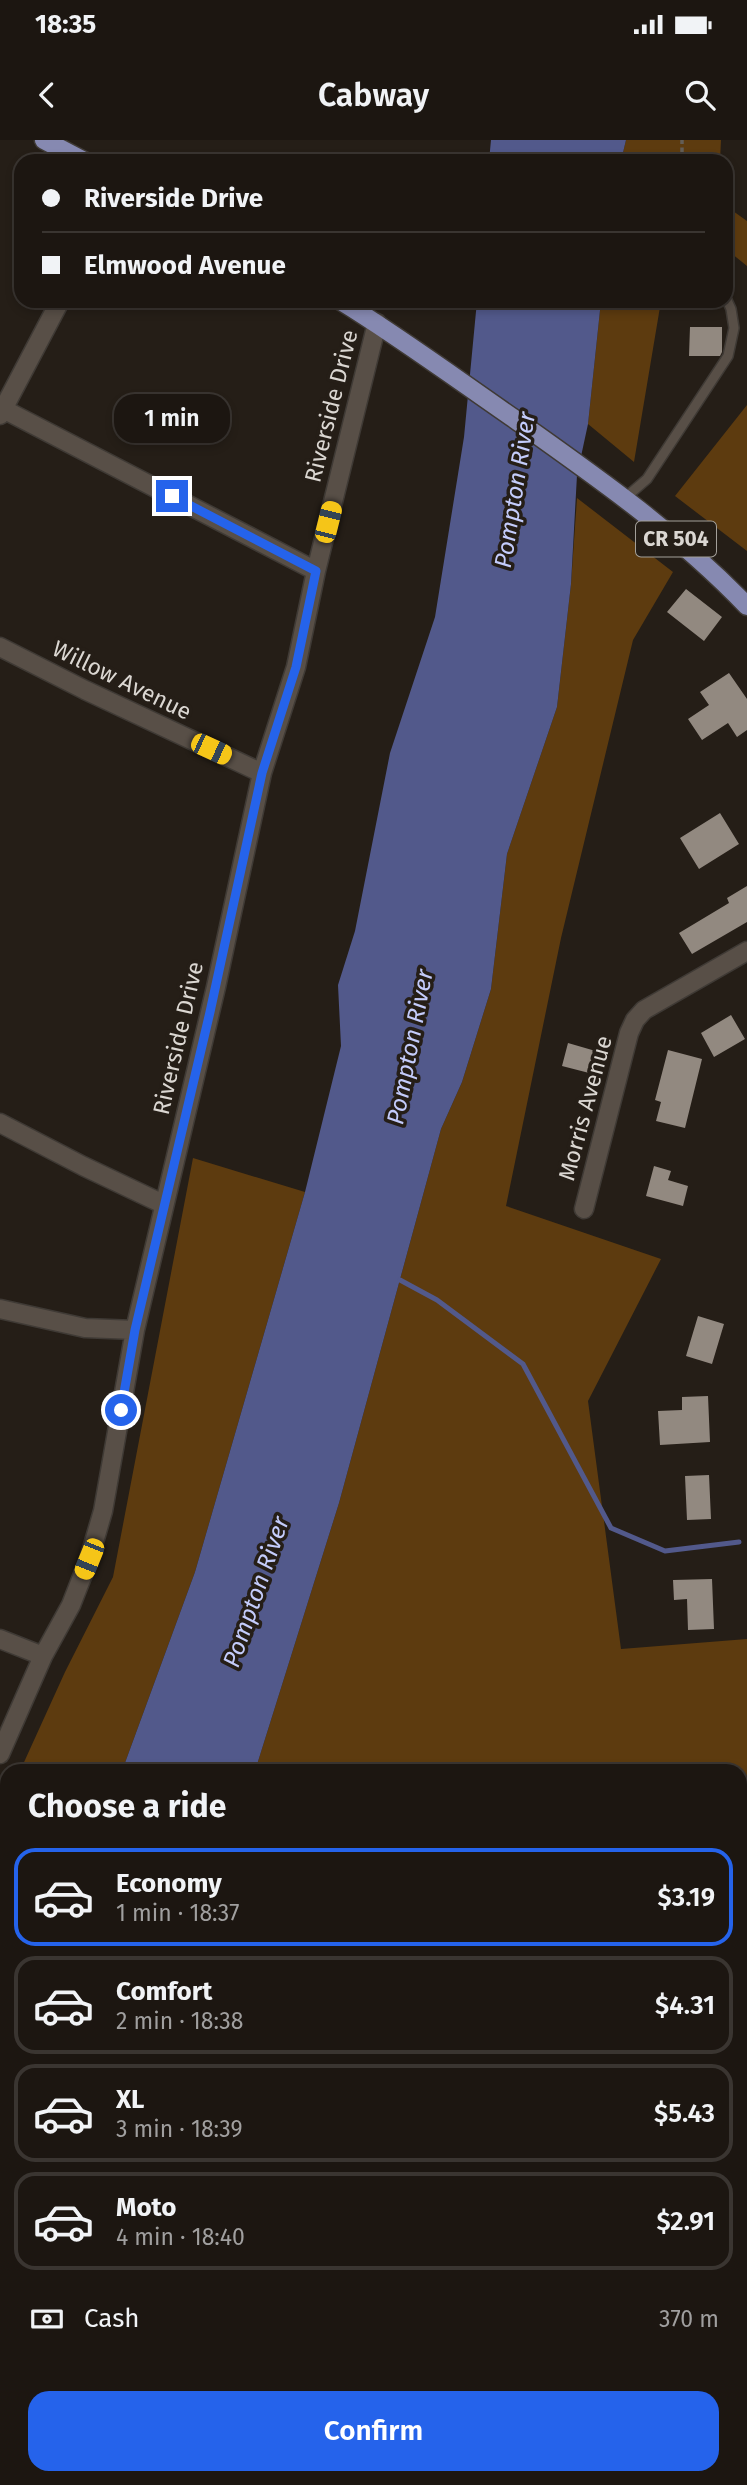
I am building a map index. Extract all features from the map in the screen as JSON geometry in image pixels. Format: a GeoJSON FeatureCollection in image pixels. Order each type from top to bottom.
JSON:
{"type":"FeatureCollection","features":[{"type":"Feature","properties":{"kind":"main road"},"geometry":{"type":"LineString","coordinates":[[44,140],[70,154]]}},
{"type":"Feature","properties":{"kind":"main road","name":"CR 504"},"geometry":{"type":"LineString","coordinates":[[352,308],[625,498],[692,551],[747,606]]}},
{"type":"Feature","properties":{"kind":"street"},"geometry":{"type":"LineString","coordinates":[[56,308],[2,412],[316,571]]}},
{"type":"Feature","properties":{"kind":"street","name":"Riverside Drive"},"geometry":{"type":"LineString","coordinates":[[0,1754],[43,1656],[71,1605],[89,1559],[103,1511],[135,1330],[210,1012],[262,773],[296,667],[316,571],[377,323]]}},
{"type":"Feature","properties":{"kind":"street","name":"Willow Avenue"},"geometry":{"type":"LineString","coordinates":[[0,647],[262,773]]}},
{"type":"Feature","properties":{"kind":"street","name":"Morris Avenue"},"geometry":{"type":"LineString","coordinates":[[584,1209],[629,1033],[635,1020],[644,1010],[747,951]]}},
{"type":"Feature","properties":{"kind":"street"},"geometry":{"type":"LineString","coordinates":[[0,1123],[163,1204]]}},
{"type":"Feature","properties":{"kind":"street"},"geometry":{"type":"LineString","coordinates":[[0,1308],[85,1328],[135,1330]]}},
{"type":"Feature","properties":{"kind":"street"},"geometry":{"type":"LineString","coordinates":[[0,1639],[43,1656]]}},
{"type":"Feature","properties":{"kind":"lane"},"geometry":{"type":"LineString","coordinates":[[625,498],[647,479],[728,356],[734,328],[731,308]]}},
{"type":"Feature","properties":{"kind":"shaded area"},"geometry":{"type":"Polygon","coordinates":[[[626,140],[721,140],[720,154],[623,154],[626,140]]]}},
{"type":"Feature","properties":{"kind":"shaded area"},"geometry":{"type":"Polygon","coordinates":[[[733,211],[747,221],[747,266],[733,255],[733,211]]]}},
{"type":"Feature","properties":{"kind":"shaded area"},"geometry":{"type":"Polygon","coordinates":[[[600,308],[660,308],[634,462],[588,424],[600,308]]]}},
{"type":"Feature","properties":{"kind":"shaded area"},"geometry":{"type":"Polygon","coordinates":[[[747,405],[747,551],[675,496],[747,405]]]}},
{"type":"Feature","properties":{"kind":"shaded area"},"geometry":{"type":"Polygon","coordinates":[[[577,498],[673,572],[633,640],[561,938],[506,1206],[661,1259],[588,1401],[621,1649],[747,1639],[747,1764],[257,1764],[339,1503],[441,1129],[462,1082],[491,989],[507,854],[557,707],[571,584],[577,498]]]}},
{"type":"Feature","properties":{"kind":"shaded area"},"geometry":{"type":"Polygon","coordinates":[[[193,1158],[305,1192],[195,1572],[125,1764],[23,1764],[65,1672],[113,1577],[193,1158]]]}},
{"type":"Feature","properties":{"kind":"water"},"geometry":{"type":"Polygon","coordinates":[[[491,140],[626,140],[623,154],[490,154],[491,140]]]}},
{"type":"Feature","properties":{"kind":"water","name":"Pompton River"},"geometry":{"type":"Polygon","coordinates":[[[476,308],[600,308],[588,424],[577,475],[571,584],[557,707],[507,854],[491,989],[462,1082],[441,1129],[339,1503],[257,1764],[125,1764],[195,1572],[305,1192],[341,1046],[338,985],[355,931],[390,753],[435,617],[464,437],[476,308]]]}},
{"type":"Feature","properties":{"kind":"building"},"geometry":{"type":"Polygon","coordinates":[[[690,327],[722,327],[720,356],[689,356],[690,327]]]}},
{"type":"Feature","properties":{"kind":"building"},"geometry":{"type":"Polygon","coordinates":[[[686,589],[722,617],[704,641],[667,612],[686,589]]]}},
{"type":"Feature","properties":{"kind":"building"},"geometry":{"type":"Polygon","coordinates":[[[729,673],[747,699],[747,730],[737,737],[728,723],[702,740],[688,719],[709,705],[700,692],[729,673]]]}},
{"type":"Feature","properties":{"kind":"building"},"geometry":{"type":"Polygon","coordinates":[[[720,813],[739,844],[699,869],[680,838],[720,813]]]}},
{"type":"Feature","properties":{"kind":"building"},"geometry":{"type":"Polygon","coordinates":[[[747,886],[747,922],[692,954],[679,933],[729,903],[727,898],[747,886]]]}},
{"type":"Feature","properties":{"kind":"building"},"geometry":{"type":"Polygon","coordinates":[[[731,1015],[745,1039],[714,1057],[701,1033],[731,1015]]]}},
{"type":"Feature","properties":{"kind":"building"},"geometry":{"type":"Polygon","coordinates":[[[568,1043],[599,1052],[593,1074],[562,1066],[568,1043]]]}},
{"type":"Feature","properties":{"kind":"building"},"geometry":{"type":"Polygon","coordinates":[[[668,1050],[702,1059],[685,1128],[656,1121],[661,1102],[655,1100],[668,1050]]]}},
{"type":"Feature","properties":{"kind":"building"},"geometry":{"type":"Polygon","coordinates":[[[654,1166],[671,1171],[668,1180],[688,1186],[683,1206],[646,1196],[654,1166]]]}},
{"type":"Feature","properties":{"kind":"building"},"geometry":{"type":"Polygon","coordinates":[[[698,1316],[724,1324],[712,1364],[686,1356],[698,1316]]]}},
{"type":"Feature","properties":{"kind":"building"},"geometry":{"type":"Polygon","coordinates":[[[708,1396],[710,1442],[660,1445],[658,1411],[682,1410],[682,1397],[708,1396]]]}},
{"type":"Feature","properties":{"kind":"building"},"geometry":{"type":"Polygon","coordinates":[[[709,1475],[711,1519],[687,1520],[685,1476],[709,1475]]]}},
{"type":"Feature","properties":{"kind":"building"},"geometry":{"type":"Polygon","coordinates":[[[712,1579],[714,1629],[688,1630],[687,1599],[674,1600],[673,1580],[712,1579]]]}},
{"type":"Feature","properties":{"kind":"waterway"},"geometry":{"type":"LineString","coordinates":[[400,1280],[437,1300],[523,1364],[611,1528],[665,1551],[739,1542]]}},
{"type":"Feature","properties":{"kind":"route"},"geometry":{"type":"LineString","coordinates":[[121,1410],[135,1330],[210,1012],[262,773],[296,667],[316,571],[172,496]]}}]}
